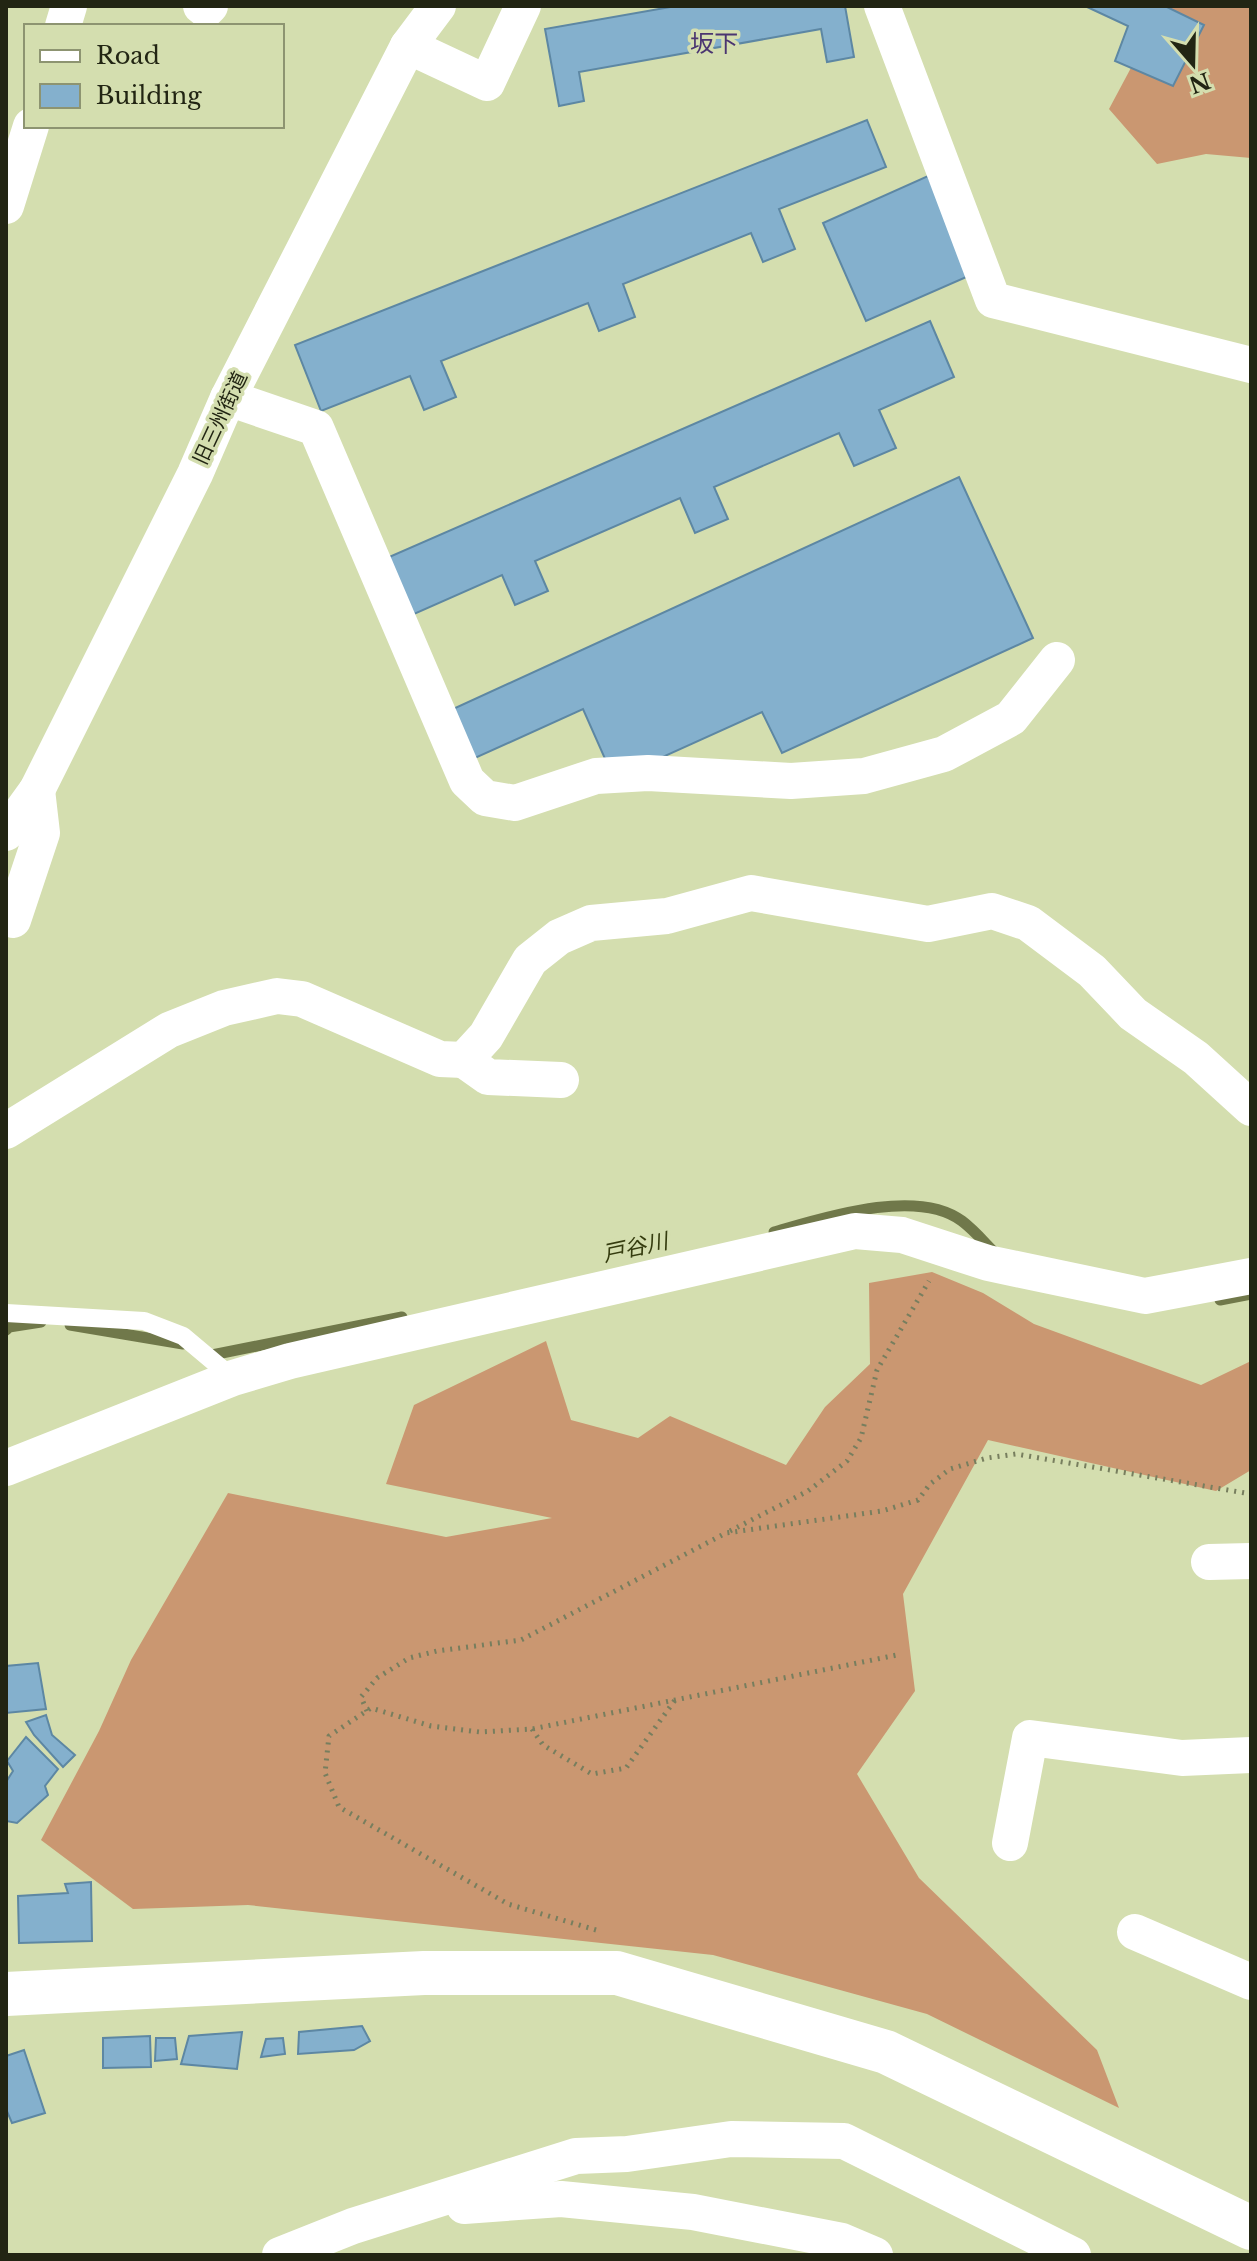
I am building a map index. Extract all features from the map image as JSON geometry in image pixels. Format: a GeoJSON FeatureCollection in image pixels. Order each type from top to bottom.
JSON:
{"type":"FeatureCollection","features":[{"type":"Feature","properties":{"kind":"street"},"geometry":{"type":"LineString","coordinates":[[201,6],[206,10],[210,6]]}},
{"type":"Feature","properties":{"kind":"street","name":"旧三州街道"},"geometry":{"type":"LineString","coordinates":[[6,833],[37,790],[195,474],[228,398],[408,46],[438,6]]}},
{"type":"Feature","properties":{"kind":"street"},"geometry":{"type":"LineString","coordinates":[[408,46],[487,83],[523,6]]}},
{"type":"Feature","properties":{"kind":"street"},"geometry":{"type":"LineString","coordinates":[[882,6],[993,300],[1251,365]]}},
{"type":"Feature","properties":{"kind":"street"},"geometry":{"type":"LineString","coordinates":[[6,206],[30,128]]}},
{"type":"Feature","properties":{"kind":"street"},"geometry":{"type":"LineString","coordinates":[[228,398],[316,428],[467,781],[485,798],[515,803],[596,776],[609,775],[648,773],[791,781],[864,776],[944,754],[1011,718],[1057,660]]}},
{"type":"Feature","properties":{"kind":"street"},"geometry":{"type":"LineString","coordinates":[[13,920],[42,833],[37,790]]}},
{"type":"Feature","properties":{"kind":"street"},"geometry":{"type":"LineString","coordinates":[[464,1060],[486,1036],[530,960],[559,937],[591,923],[667,916],[751,893],[928,924],[992,911],[1028,923],[1092,971],[1133,1014],[1196,1058],[1251,1108]]}},
{"type":"Feature","properties":{"kind":"street"},"geometry":{"type":"LineString","coordinates":[[6,1131],[169,1030],[224,1008],[277,996],[302,999],[440,1059],[464,1060],[488,1077],[561,1080]]}},
{"type":"Feature","properties":{"kind":"street"},"geometry":{"type":"LineString","coordinates":[[6,1468],[227,1371],[305,1358],[855,1231],[902,1235],[1005,1266],[1145,1296],[1251,1276]]}},
{"type":"Feature","properties":{"kind":"street"},"geometry":{"type":"LineString","coordinates":[[1209,1562],[1251,1561]]}},
{"type":"Feature","properties":{"kind":"street"},"geometry":{"type":"LineString","coordinates":[[1010,1843],[1030,1738],[1182,1758],[1251,1755]]}},
{"type":"Feature","properties":{"kind":"street"},"geometry":{"type":"LineString","coordinates":[[1135,1932],[1251,1982]]}},
{"type":"Feature","properties":{"kind":"street"},"geometry":{"type":"LineString","coordinates":[[6,1994],[424,1973],[617,1973],[886,2052],[1251,2228]]}},
{"type":"Feature","properties":{"kind":"street"},"geometry":{"type":"LineString","coordinates":[[280,2255],[353,2226],[576,2156],[627,2154],[731,2139],[844,2141],[1073,2255]]}},
{"type":"Feature","properties":{"kind":"street"},"geometry":{"type":"LineString","coordinates":[[404,2210],[561,2199],[693,2212],[842,2241],[875,2255]]}},
{"type":"Feature","properties":{"kind":"lane"},"geometry":{"type":"LineString","coordinates":[[6,1313],[144,1321],[183,1336],[227,1371]]}},
{"type":"Feature","properties":{"kind":"path"},"geometry":{"type":"LineString","coordinates":[[367,1711],[361,1697],[377,1678],[409,1658],[437,1651],[521,1640],[808,1491],[847,1461],[861,1438],[877,1370],[948,1248]]}},
{"type":"Feature","properties":{"kind":"path"},"geometry":{"type":"LineString","coordinates":[[726,1533],[882,1511],[918,1500],[930,1484],[950,1469],[987,1458],[1016,1454],[1251,1494]]}},
{"type":"Feature","properties":{"kind":"path"},"geometry":{"type":"LineString","coordinates":[[610,1934],[508,1904],[339,1807],[325,1773],[329,1736],[371,1708],[431,1726],[480,1732],[532,1729],[897,1655]]}},
{"type":"Feature","properties":{"kind":"path"},"geometry":{"type":"LineString","coordinates":[[532,1729],[543,1745],[592,1774],[626,1768],[675,1700]]}},
{"type":"Feature","properties":{"kind":"shaded area"},"geometry":{"type":"Polygon","coordinates":[[[1164,6],[1251,6],[1251,158],[1206,154],[1157,164],[1109,109],[1164,6]]]}},
{"type":"Feature","properties":{"kind":"shaded area"},"geometry":{"type":"Polygon","coordinates":[[[932,1272],[983,1293],[1034,1324],[1201,1385],[1251,1361],[1251,1470],[1216,1491],[988,1440],[903,1594],[915,1691],[857,1774],[919,1878],[1097,2050],[1119,2108],[927,2014],[713,1955],[248,1905],[133,1909],[41,1840],[99,1731],[131,1660],[228,1493],[446,1537],[552,1518],[386,1484],[414,1405],[546,1341],[571,1420],[638,1438],[670,1416],[786,1465],[825,1407],[870,1364],[869,1283],[932,1272]]]}},
{"type":"Feature","properties":{"kind":"building"},"geometry":{"type":"Polygon","coordinates":[[[676,6],[845,6],[854,57],[827,62],[821,29],[579,72],[584,101],[559,106],[545,29],[676,6]]]}},
{"type":"Feature","properties":{"kind":"building"},"geometry":{"type":"Polygon","coordinates":[[[1085,6],[1165,6],[1204,25],[1173,86],[1115,61],[1128,26],[1085,6]]]}},
{"type":"Feature","properties":{"kind":"building"},"geometry":{"type":"Polygon","coordinates":[[[867,120],[886,167],[779,209],[795,249],[763,262],[751,233],[623,284],[635,317],[599,331],[588,303],[441,361],[456,397],[424,410],[410,376],[321,411],[295,345],[867,120]]]}},
{"type":"Feature","properties":{"kind":"building"},"geometry":{"type":"Polygon","coordinates":[[[928,176],[971,275],[866,321],[823,223],[928,176]]]}},
{"type":"Feature","properties":{"kind":"building"},"geometry":{"type":"Polygon","coordinates":[[[930,321],[954,377],[879,410],[896,448],[854,466],[839,433],[714,487],[728,519],[695,533],[680,498],[535,561],[548,591],[515,605],[502,575],[405,618],[380,561],[930,321]]]}},
{"type":"Feature","properties":{"kind":"building"},"geometry":{"type":"Polygon","coordinates":[[[959,477],[1033,638],[782,753],[762,712],[614,779],[583,709],[475,758],[453,709],[959,477]]]}},
{"type":"Feature","properties":{"kind":"building"},"geometry":{"type":"Polygon","coordinates":[[[38,1663],[46,1709],[6,1713],[6,1666],[38,1663]]]}},
{"type":"Feature","properties":{"kind":"building"},"geometry":{"type":"Polygon","coordinates":[[[46,1715],[52,1735],[75,1755],[63,1767],[26,1722],[46,1715]]]}},
{"type":"Feature","properties":{"kind":"building"},"geometry":{"type":"Polygon","coordinates":[[[26,1737],[58,1769],[45,1786],[48,1795],[17,1823],[6,1821],[6,1782],[13,1771],[7,1761],[26,1737]]]}},
{"type":"Feature","properties":{"kind":"building"},"geometry":{"type":"Polygon","coordinates":[[[91,1882],[92,1941],[19,1943],[18,1896],[68,1893],[65,1884],[91,1882]]]}},
{"type":"Feature","properties":{"kind":"building"},"geometry":{"type":"Polygon","coordinates":[[[362,2026],[370,2041],[354,2050],[298,2054],[299,2032],[362,2026]]]}},
{"type":"Feature","properties":{"kind":"building"},"geometry":{"type":"Polygon","coordinates":[[[242,2032],[237,2069],[181,2064],[189,2036],[242,2032]]]}},
{"type":"Feature","properties":{"kind":"building"},"geometry":{"type":"Polygon","coordinates":[[[150,2036],[151,2067],[103,2068],[103,2038],[150,2036]]]}},
{"type":"Feature","properties":{"kind":"building"},"geometry":{"type":"Polygon","coordinates":[[[156,2038],[175,2038],[177,2059],[155,2061],[156,2038]]]}},
{"type":"Feature","properties":{"kind":"building"},"geometry":{"type":"Polygon","coordinates":[[[283,2038],[285,2054],[261,2057],[266,2039],[283,2038]]]}},
{"type":"Feature","properties":{"kind":"building"},"geometry":{"type":"Polygon","coordinates":[[[24,2050],[45,2113],[12,2123],[6,2109],[6,2056],[24,2050]]]}},
{"type":"Feature","properties":{"kind":"waterway","name":"戸谷川"},"geometry":{"type":"LineString","coordinates":[[774,1232],[870,1208],[921,1206],[943,1211],[962,1221],[994,1252]]}},
{"type":"Feature","properties":{"kind":"waterway","name":"戸谷川"},"geometry":{"type":"LineString","coordinates":[[1220,1300],[1251,1294]]}},
{"type":"Feature","properties":{"kind":"waterway","name":"戸谷川"},"geometry":{"type":"LineString","coordinates":[[207,1356],[402,1317]]}},
{"type":"Feature","properties":{"kind":"waterway","name":"戸谷川"},"geometry":{"type":"LineString","coordinates":[[6,1330],[41,1322]]}},
{"type":"Feature","properties":{"kind":"waterway","name":"戸谷川"},"geometry":{"type":"LineString","coordinates":[[70,1325],[183,1344]]}},
{"type":"Feature","properties":{"kind":"district","name":"坂下"},"geometry":{"type":"Point","coordinates":[714,44]}}]}
